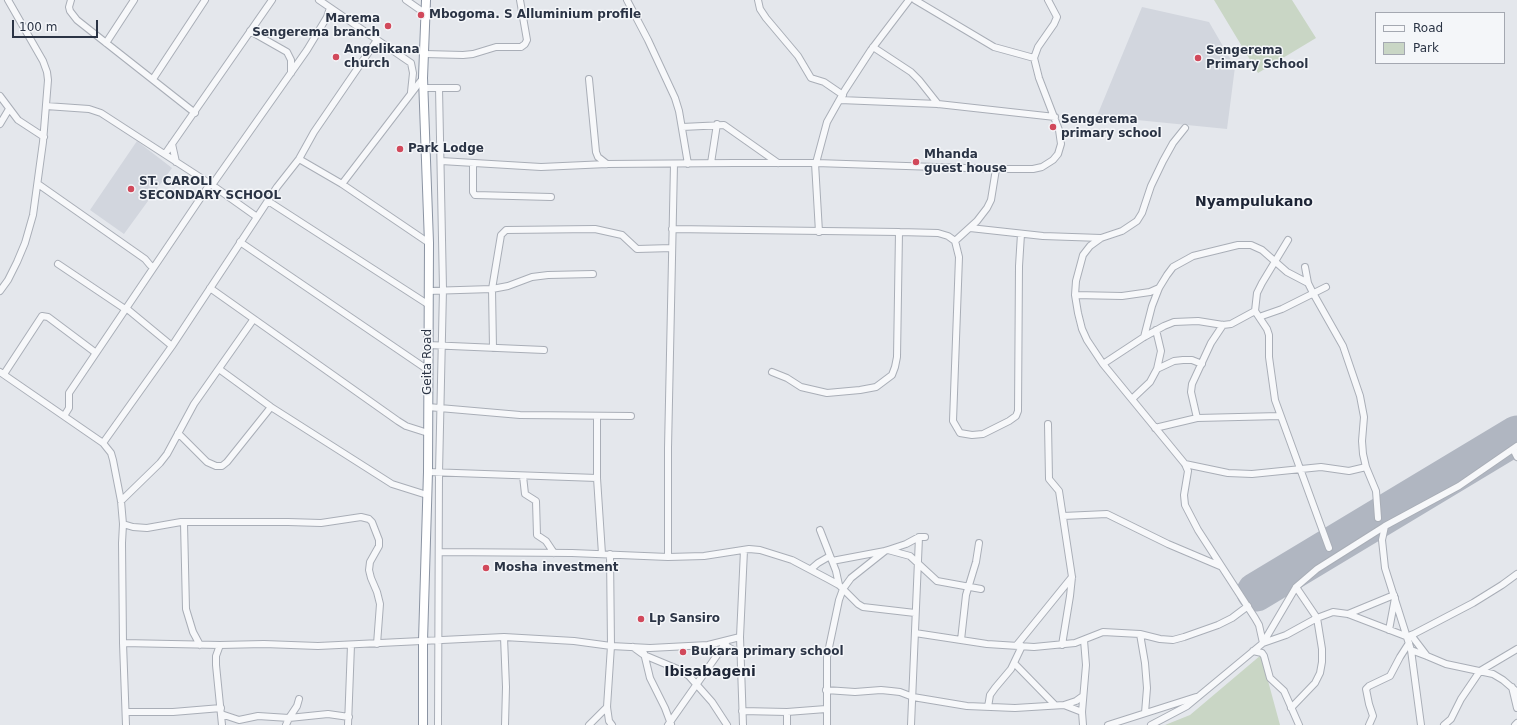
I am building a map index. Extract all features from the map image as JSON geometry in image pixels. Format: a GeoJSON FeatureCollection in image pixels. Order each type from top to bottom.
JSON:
{"type":"FeatureCollection","features":[{"type":"Feature","properties":{"kind":"highway","name":"Geita Road"},"geometry":{"type":"LineString","coordinates":[[423,725],[423,641],[428,472],[429,305],[429,243],[423,78],[426,0]]}},
{"type":"Feature","properties":{"kind":"street"},"geometry":{"type":"LineString","coordinates":[[0,291],[8,280],[25,243],[33,215],[44,137],[48,80],[45,66],[8,0]]}},
{"type":"Feature","properties":{"kind":"street"},"geometry":{"type":"LineString","coordinates":[[71,0],[69,6],[72,16],[194,113]]}},
{"type":"Feature","properties":{"kind":"street"},"geometry":{"type":"LineString","coordinates":[[106,44],[134,0]]}},
{"type":"Feature","properties":{"kind":"street"},"geometry":{"type":"LineString","coordinates":[[153,79],[205,0]]}},
{"type":"Feature","properties":{"kind":"street"},"geometry":{"type":"LineString","coordinates":[[165,154],[272,0]]}},
{"type":"Feature","properties":{"kind":"street"},"geometry":{"type":"LineString","coordinates":[[319,0],[412,65],[412,92]]}},
{"type":"Feature","properties":{"kind":"street"},"geometry":{"type":"LineString","coordinates":[[406,0],[426,14]]}},
{"type":"Feature","properties":{"kind":"street"},"geometry":{"type":"LineString","coordinates":[[425,54],[462,55],[473,54],[496,47],[521,47],[526,44],[527,40],[520,0]]}},
{"type":"Feature","properties":{"kind":"street"},"geometry":{"type":"LineString","coordinates":[[627,0],[673,92],[679,111],[688,164]]}},
{"type":"Feature","properties":{"kind":"street"},"geometry":{"type":"LineString","coordinates":[[758,0],[760,9],[766,18],[798,56],[811,78],[824,82],[841,98],[938,104],[1055,117]]}},
{"type":"Feature","properties":{"kind":"street"},"geometry":{"type":"LineString","coordinates":[[819,232],[815,164],[827,122],[855,74],[873,47],[909,0]]}},
{"type":"Feature","properties":{"kind":"street"},"geometry":{"type":"LineString","coordinates":[[916,0],[994,47],[1034,58]]}},
{"type":"Feature","properties":{"kind":"street"},"geometry":{"type":"LineString","coordinates":[[441,161],[541,167],[607,164],[778,163],[996,169],[1033,169],[1042,167],[1053,160],[1058,154],[1062,144],[1060,130],[1039,78],[1034,58],[1038,47],[1054,24],[1056,17],[1048,0]]}},
{"type":"Feature","properties":{"kind":"street"},"geometry":{"type":"LineString","coordinates":[[64,416],[69,408],[69,393],[211,184],[291,74],[327,17],[330,8]]}},
{"type":"Feature","properties":{"kind":"street"},"geometry":{"type":"LineString","coordinates":[[250,31],[287,52],[291,60],[291,74]]}},
{"type":"Feature","properties":{"kind":"street"},"geometry":{"type":"LineString","coordinates":[[103,443],[172,346],[277,187],[299,159],[314,132],[377,40]]}},
{"type":"Feature","properties":{"kind":"street"},"geometry":{"type":"LineString","coordinates":[[873,47],[911,72],[920,80],[938,104]]}},
{"type":"Feature","properties":{"kind":"street"},"geometry":{"type":"LineString","coordinates":[[342,184],[423,78]]}},
{"type":"Feature","properties":{"kind":"street"},"geometry":{"type":"LineString","coordinates":[[589,79],[596,152],[598,157],[607,164]]}},
{"type":"Feature","properties":{"kind":"street"},"geometry":{"type":"LineString","coordinates":[[424,88],[458,88]]}},
{"type":"Feature","properties":{"kind":"street"},"geometry":{"type":"LineString","coordinates":[[438,725],[439,473],[443,291],[439,88]]}},
{"type":"Feature","properties":{"kind":"street"},"geometry":{"type":"LineString","coordinates":[[0,96],[18,120],[44,137]]}},
{"type":"Feature","properties":{"kind":"street"},"geometry":{"type":"LineString","coordinates":[[46,106],[96,111],[211,184],[257,217]]}},
{"type":"Feature","properties":{"kind":"street"},"geometry":{"type":"LineString","coordinates":[[0,124],[9,110]]}},
{"type":"Feature","properties":{"kind":"street"},"geometry":{"type":"LineString","coordinates":[[682,127],[717,124],[724,125],[778,163]]}},
{"type":"Feature","properties":{"kind":"street"},"geometry":{"type":"LineString","coordinates":[[711,164],[717,124]]}},
{"type":"Feature","properties":{"kind":"street"},"geometry":{"type":"LineString","coordinates":[[1185,128],[1173,143],[1163,161],[1151,186],[1142,213],[1137,221],[1122,231],[1102,238],[1090,246],[1083,255],[1076,281],[1075,295],[1078,313],[1082,329],[1103,364],[1185,464],[1188,471],[1184,496],[1185,505],[1220,566],[1248,606],[1259,625],[1262,653],[1270,678],[1284,691],[1299,725]]}},
{"type":"Feature","properties":{"kind":"street"},"geometry":{"type":"LineString","coordinates":[[172,144],[176,162]]}},
{"type":"Feature","properties":{"kind":"street"},"geometry":{"type":"LineString","coordinates":[[299,159],[342,184],[429,243]]}},
{"type":"Feature","properties":{"kind":"street"},"geometry":{"type":"LineString","coordinates":[[473,163],[472,192],[475,195],[551,197]]}},
{"type":"Feature","properties":{"kind":"street"},"geometry":{"type":"LineString","coordinates":[[668,557],[668,448],[674,164]]}},
{"type":"Feature","properties":{"kind":"street"},"geometry":{"type":"LineString","coordinates":[[955,241],[983,215],[991,200],[996,169]]}},
{"type":"Feature","properties":{"kind":"street"},"geometry":{"type":"LineString","coordinates":[[38,184],[134,251],[150,264]]}},
{"type":"Feature","properties":{"kind":"street"},"geometry":{"type":"LineString","coordinates":[[268,201],[429,305]]}},
{"type":"Feature","properties":{"kind":"street"},"geometry":{"type":"LineString","coordinates":[[970,228],[1021,234],[1102,238]]}},
{"type":"Feature","properties":{"kind":"street"},"geometry":{"type":"LineString","coordinates":[[493,348],[492,289],[501,235],[506,230],[594,229],[622,235],[637,249],[672,248]]}},
{"type":"Feature","properties":{"kind":"street"},"geometry":{"type":"LineString","coordinates":[[672,230],[899,232],[938,233],[948,236],[955,241],[959,257],[953,421],[960,433],[972,435],[983,434],[1009,421],[1016,416],[1018,411],[1019,266],[1021,234]]}},
{"type":"Feature","properties":{"kind":"street"},"geometry":{"type":"LineString","coordinates":[[772,372],[787,378],[801,387],[827,393],[876,387],[892,376],[897,357],[899,232]]}},
{"type":"Feature","properties":{"kind":"street"},"geometry":{"type":"LineString","coordinates":[[1288,240],[1257,293],[1255,311],[1267,329],[1269,335],[1271,379],[1275,400],[1329,548]]}},
{"type":"Feature","properties":{"kind":"street"},"geometry":{"type":"LineString","coordinates":[[240,242],[428,370]]}},
{"type":"Feature","properties":{"kind":"street"},"geometry":{"type":"LineString","coordinates":[[1144,337],[1149,315],[1159,288],[1173,267],[1181,261],[1198,254],[1238,245],[1251,245],[1262,250],[1276,260],[1287,272],[1308,284]]}},
{"type":"Feature","properties":{"kind":"street"},"geometry":{"type":"LineString","coordinates":[[58,264],[126,308],[172,346]]}},
{"type":"Feature","properties":{"kind":"street"},"geometry":{"type":"LineString","coordinates":[[1305,267],[1308,284],[1343,346],[1360,396],[1364,417],[1362,441],[1366,467],[1376,491],[1378,518]]}},
{"type":"Feature","properties":{"kind":"street"},"geometry":{"type":"LineString","coordinates":[[428,291],[492,289],[508,286],[532,277],[548,275],[593,274]]}},
{"type":"Feature","properties":{"kind":"street"},"geometry":{"type":"LineString","coordinates":[[1259,317],[1282,309],[1326,287]]}},
{"type":"Feature","properties":{"kind":"street"},"geometry":{"type":"LineString","coordinates":[[210,288],[253,320],[398,421],[406,426],[428,434]]}},
{"type":"Feature","properties":{"kind":"street"},"geometry":{"type":"LineString","coordinates":[[1075,295],[1122,296],[1150,292],[1159,288]]}},
{"type":"Feature","properties":{"kind":"street"},"geometry":{"type":"LineString","coordinates":[[1103,364],[1144,337],[1174,322],[1198,321],[1223,325],[1231,324],[1255,311]]}},
{"type":"Feature","properties":{"kind":"street"},"geometry":{"type":"LineString","coordinates":[[96,353],[48,317],[42,316],[2,373],[103,443],[111,453],[114,460],[122,501],[123,643],[126,725]]}},
{"type":"Feature","properties":{"kind":"street"},"geometry":{"type":"LineString","coordinates":[[122,501],[167,454],[194,404],[253,320]]}},
{"type":"Feature","properties":{"kind":"street"},"geometry":{"type":"LineString","coordinates":[[1197,418],[1191,392],[1192,384],[1211,343],[1223,325]]}},
{"type":"Feature","properties":{"kind":"street"},"geometry":{"type":"LineString","coordinates":[[1132,399],[1150,382],[1157,369],[1161,351],[1156,330]]}},
{"type":"Feature","properties":{"kind":"street"},"geometry":{"type":"LineString","coordinates":[[428,345],[544,350]]}},
{"type":"Feature","properties":{"kind":"street"},"geometry":{"type":"LineString","coordinates":[[1157,369],[1174,361],[1183,360],[1192,360],[1202,364]]}},
{"type":"Feature","properties":{"kind":"street"},"geometry":{"type":"LineString","coordinates":[[219,369],[271,407],[392,484],[427,495]]}},
{"type":"Feature","properties":{"kind":"street"},"geometry":{"type":"LineString","coordinates":[[178,433],[207,462],[216,466],[222,466],[227,462],[271,407]]}},
{"type":"Feature","properties":{"kind":"street"},"geometry":{"type":"LineString","coordinates":[[428,407],[520,415],[631,416]]}},
{"type":"Feature","properties":{"kind":"street"},"geometry":{"type":"LineString","coordinates":[[597,416],[597,478],[602,554]]}},
{"type":"Feature","properties":{"kind":"street"},"geometry":{"type":"LineString","coordinates":[[1155,428],[1197,418],[1280,416]]}},
{"type":"Feature","properties":{"kind":"street"},"geometry":{"type":"LineString","coordinates":[[1048,424],[1049,479],[1058,489],[1072,577],[1062,645]]}},
{"type":"Feature","properties":{"kind":"street"},"geometry":{"type":"LineString","coordinates":[[1151,725],[1187,706],[1262,644],[1296,587],[1317,569],[1385,526],[1459,486],[1515,447],[1517,457]]}},
{"type":"Feature","properties":{"kind":"street"},"geometry":{"type":"LineString","coordinates":[[1185,464],[1228,473],[1252,474],[1275,473],[1322,467],[1349,471],[1366,467]]}},
{"type":"Feature","properties":{"kind":"street"},"geometry":{"type":"LineString","coordinates":[[428,472],[597,478]]}},
{"type":"Feature","properties":{"kind":"street"},"geometry":{"type":"LineString","coordinates":[[523,476],[525,494],[536,501],[537,535],[546,541],[554,553]]}},
{"type":"Feature","properties":{"kind":"street"},"geometry":{"type":"LineString","coordinates":[[1063,516],[1107,514],[1168,544],[1220,566]]}},
{"type":"Feature","properties":{"kind":"street"},"geometry":{"type":"LineString","coordinates":[[123,524],[132,527],[147,528],[169,523],[321,523],[361,517],[369,519],[372,522],[379,540],[378,546],[370,562],[369,570],[380,604],[377,644]]}},
{"type":"Feature","properties":{"kind":"street"},"geometry":{"type":"LineString","coordinates":[[184,523],[186,609],[193,632],[200,645]]}},
{"type":"Feature","properties":{"kind":"street"},"geometry":{"type":"LineString","coordinates":[[1385,526],[1382,540],[1385,568],[1409,638],[1421,725]]}},
{"type":"Feature","properties":{"kind":"street"},"geometry":{"type":"LineString","coordinates":[[820,530],[841,587],[828,651],[826,690],[827,725]]}},
{"type":"Feature","properties":{"kind":"street"},"geometry":{"type":"LineString","coordinates":[[811,569],[818,563],[831,558],[886,551],[922,537],[917,564],[911,725]]}},
{"type":"Feature","properties":{"kind":"street"},"geometry":{"type":"LineString","coordinates":[[961,640],[966,595],[976,562],[979,543]]}},
{"type":"Feature","properties":{"kind":"street"},"geometry":{"type":"LineString","coordinates":[[742,725],[740,637],[744,550]]}},
{"type":"Feature","properties":{"kind":"street"},"geometry":{"type":"LineString","coordinates":[[439,552],[610,554],[668,557],[704,556],[744,550],[760,550],[792,560],[811,569],[841,587],[863,607],[915,612]]}},
{"type":"Feature","properties":{"kind":"street"},"geometry":{"type":"LineString","coordinates":[[841,587],[886,551],[910,556],[937,581],[981,589]]}},
{"type":"Feature","properties":{"kind":"street"},"geometry":{"type":"LineString","coordinates":[[610,554],[611,646],[607,707],[612,725]]}},
{"type":"Feature","properties":{"kind":"street"},"geometry":{"type":"LineString","coordinates":[[1369,725],[1373,716],[1366,689],[1369,686],[1390,676],[1409,638],[1473,603],[1517,574]]}},
{"type":"Feature","properties":{"kind":"street"},"geometry":{"type":"LineString","coordinates":[[988,707],[992,692],[1014,664],[1019,646],[1072,577]]}},
{"type":"Feature","properties":{"kind":"street"},"geometry":{"type":"LineString","coordinates":[[1291,708],[1315,683],[1320,673],[1322,649],[1317,618],[1296,587]]}},
{"type":"Feature","properties":{"kind":"street"},"geometry":{"type":"LineString","coordinates":[[1348,614],[1394,596]]}},
{"type":"Feature","properties":{"kind":"street"},"geometry":{"type":"LineString","coordinates":[[1389,630],[1394,596]]}},
{"type":"Feature","properties":{"kind":"street"},"geometry":{"type":"LineString","coordinates":[[915,633],[961,640],[1034,647],[1062,645],[1084,640],[1103,632],[1140,634],[1166,639],[1184,637],[1218,625],[1232,618],[1248,606]]}},
{"type":"Feature","properties":{"kind":"street"},"geometry":{"type":"LineString","coordinates":[[1262,644],[1286,635],[1317,618],[1333,612],[1348,614],[1409,638],[1427,656]]}},
{"type":"Feature","properties":{"kind":"street"},"geometry":{"type":"LineString","coordinates":[[1140,634],[1145,663],[1147,688],[1145,713]]}},
{"type":"Feature","properties":{"kind":"street"},"geometry":{"type":"LineString","coordinates":[[123,643],[318,646],[504,637],[574,641],[611,646],[643,647],[708,645],[725,643],[740,637]]}},
{"type":"Feature","properties":{"kind":"street"},"geometry":{"type":"LineString","coordinates":[[504,637],[506,687],[505,725]]}},
{"type":"Feature","properties":{"kind":"street"},"geometry":{"type":"LineString","coordinates":[[1083,725],[1082,712],[1086,665],[1084,640]]}},
{"type":"Feature","properties":{"kind":"street"},"geometry":{"type":"LineString","coordinates":[[725,643],[741,654]]}},
{"type":"Feature","properties":{"kind":"street"},"geometry":{"type":"LineString","coordinates":[[670,724],[725,643]]}},
{"type":"Feature","properties":{"kind":"street"},"geometry":{"type":"LineString","coordinates":[[220,645],[216,656],[216,665],[222,725]]}},
{"type":"Feature","properties":{"kind":"street"},"geometry":{"type":"LineString","coordinates":[[348,725],[351,645]]}},
{"type":"Feature","properties":{"kind":"street"},"geometry":{"type":"LineString","coordinates":[[633,647],[644,655],[680,670],[698,684],[727,725]]}},
{"type":"Feature","properties":{"kind":"street"},"geometry":{"type":"LineString","coordinates":[[643,647],[650,678],[670,724]]}},
{"type":"Feature","properties":{"kind":"street"},"geometry":{"type":"LineString","coordinates":[[1411,650],[1446,664],[1493,674],[1515,690],[1517,708]]}},
{"type":"Feature","properties":{"kind":"street"},"geometry":{"type":"LineString","coordinates":[[1444,725],[1451,719],[1461,700],[1480,671],[1517,650]]}},
{"type":"Feature","properties":{"kind":"street"},"geometry":{"type":"LineString","coordinates":[[1254,651],[1262,653]]}},
{"type":"Feature","properties":{"kind":"street"},"geometry":{"type":"LineString","coordinates":[[1014,664],[1055,705]]}},
{"type":"Feature","properties":{"kind":"street"},"geometry":{"type":"LineString","coordinates":[[826,690],[854,692],[881,690],[900,692],[913,697],[954,704],[1015,708],[1064,705],[1083,696]]}},
{"type":"Feature","properties":{"kind":"street"},"geometry":{"type":"LineString","coordinates":[[1108,725],[1199,696]]}},
{"type":"Feature","properties":{"kind":"street"},"geometry":{"type":"LineString","coordinates":[[286,725],[297,706],[299,699]]}},
{"type":"Feature","properties":{"kind":"street"},"geometry":{"type":"LineString","coordinates":[[1064,705],[1082,712]]}},
{"type":"Feature","properties":{"kind":"street"},"geometry":{"type":"LineString","coordinates":[[589,725],[607,707]]}},
{"type":"Feature","properties":{"kind":"street"},"geometry":{"type":"LineString","coordinates":[[742,711],[787,712],[826,709]]}},
{"type":"Feature","properties":{"kind":"street"},"geometry":{"type":"LineString","coordinates":[[126,712],[221,711],[237,720],[258,716],[289,718],[328,714],[349,717]]}},
{"type":"Feature","properties":{"kind":"street"},"geometry":{"type":"LineString","coordinates":[[787,712],[787,725]]}},
{"type":"Feature","properties":{"kind":"shaded area"},"geometry":{"type":"Polygon","coordinates":[[[1142,7],[1209,22],[1235,67],[1227,129],[1097,116],[1142,7]]]}},
{"type":"Feature","properties":{"kind":"shaded area","name":"ST. CAROLI SECONDARY SCHOOL"},"geometry":{"type":"Polygon","coordinates":[[[137,141],[172,168],[124,234],[90,210],[137,141]]]}},
{"type":"Feature","properties":{"kind":"shaded area"},"geometry":{"type":"Polygon","coordinates":[[[1517,425],[1517,439],[1248,601],[1243,590],[1517,425]]]}},
{"type":"Feature","properties":{"kind":"green space"},"geometry":{"type":"Polygon","coordinates":[[[1214,0],[1292,0],[1316,38],[1258,73],[1214,0]]]}},
{"type":"Feature","properties":{"kind":"green space"},"geometry":{"type":"Polygon","coordinates":[[[1261,655],[1280,725],[1165,725],[1190,715],[1261,655]]]}},
{"type":"Feature","properties":{"kind":"runway"},"geometry":{"type":"LineString","coordinates":[[1256,592],[1517,435]]}},
{"type":"Feature","properties":{"kind":"place","name":"Mbogoma. S Alluminium profile"},"geometry":{"type":"Point","coordinates":[421,15]}},
{"type":"Feature","properties":{"kind":"place","name":"Marema Sengerema branch"},"geometry":{"type":"Point","coordinates":[388,26]}},
{"type":"Feature","properties":{"kind":"place","name":"Angelikana church"},"geometry":{"type":"Point","coordinates":[336,57]}},
{"type":"Feature","properties":{"kind":"place","name":"Sengerema Primary School"},"geometry":{"type":"Point","coordinates":[1198,58]}},
{"type":"Feature","properties":{"kind":"place","name":"Sengerema primary school"},"geometry":{"type":"Point","coordinates":[1053,127]}},
{"type":"Feature","properties":{"kind":"place","name":"Park Lodge"},"geometry":{"type":"Point","coordinates":[400,149]}},
{"type":"Feature","properties":{"kind":"place","name":"Mhanda guest house"},"geometry":{"type":"Point","coordinates":[916,162]}},
{"type":"Feature","properties":{"kind":"place","name":"ST. CAROLI SECONDARY SCHOOL"},"geometry":{"type":"Point","coordinates":[131,189]}},
{"type":"Feature","properties":{"kind":"place","name":"Mosha investment"},"geometry":{"type":"Point","coordinates":[486,568]}},
{"type":"Feature","properties":{"kind":"place","name":"Lp Sansiro"},"geometry":{"type":"Point","coordinates":[641,619]}},
{"type":"Feature","properties":{"kind":"place","name":"Bukara primary school"},"geometry":{"type":"Point","coordinates":[683,652]}},
{"type":"Feature","properties":{"kind":"district","name":"Nyampulukano"},"geometry":{"type":"Point","coordinates":[1254,202]}},
{"type":"Feature","properties":{"kind":"district","name":"Ibisabageni"},"geometry":{"type":"Point","coordinates":[710,672]}}]}
